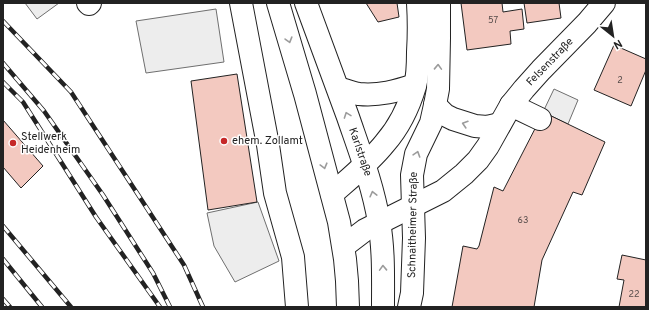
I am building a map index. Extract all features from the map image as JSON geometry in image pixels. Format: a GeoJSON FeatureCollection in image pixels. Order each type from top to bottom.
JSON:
{"type":"FeatureCollection","features":[{"type":"Feature","properties":{"kind":"street"},"geometry":{"type":"LineString","coordinates":[[241,3],[268,145],[275,193],[293,257],[297,307]]}},
{"type":"Feature","properties":{"kind":"street"},"geometry":{"type":"LineString","coordinates":[[278,3],[305,94],[339,222],[344,246],[348,307]]}},
{"type":"Feature","properties":{"kind":"street","name":"Karlstraße"},"geometry":{"type":"LineString","coordinates":[[306,3],[338,88],[365,165],[372,190],[380,223],[384,307]]}},
{"type":"Feature","properties":{"kind":"street"},"geometry":{"type":"LineString","coordinates":[[332,194],[365,165],[386,143],[409,104],[415,85],[418,67],[418,3]]}},
{"type":"Feature","properties":{"kind":"street","name":"Schnaitheimer Straße"},"geometry":{"type":"LineString","coordinates":[[409,307],[412,293],[414,238],[412,175],[416,154],[431,123],[436,106],[438,82],[439,3]]}},
{"type":"Feature","properties":{"kind":"street","name":"Felsenstraße"},"geometry":{"type":"LineString","coordinates":[[344,246],[365,230],[443,190],[464,174],[478,160],[488,146],[511,105],[541,70],[587,23],[604,3]]}},
{"type":"Feature","properties":{"kind":"street"},"geometry":{"type":"LineString","coordinates":[[338,88],[358,94],[372,94],[396,91],[415,85]]}},
{"type":"Feature","properties":{"kind":"street"},"geometry":{"type":"LineString","coordinates":[[511,105],[540,119]]}},
{"type":"Feature","properties":{"kind":"street"},"geometry":{"type":"LineString","coordinates":[[436,106],[445,115],[475,126],[487,127],[500,124]]}},
{"type":"Feature","properties":{"kind":"shaded area"},"geometry":{"type":"Polygon","coordinates":[[[25,3],[59,3],[37,19],[25,3]]]}},
{"type":"Feature","properties":{"kind":"shaded area"},"geometry":{"type":"Polygon","coordinates":[[[216,9],[224,62],[146,73],[136,21],[216,9]]]}},
{"type":"Feature","properties":{"kind":"shaded area"},"geometry":{"type":"Polygon","coordinates":[[[554,89],[578,100],[568,124],[543,112],[554,89]]]}},
{"type":"Feature","properties":{"kind":"shaded area"},"geometry":{"type":"Polygon","coordinates":[[[258,202],[279,261],[235,282],[214,246],[207,213],[258,202]]]}},
{"type":"Feature","properties":{"kind":"building"},"geometry":{"type":"Polygon","coordinates":[[[366,3],[397,3],[399,17],[378,22],[366,3]]]}},
{"type":"Feature","properties":{"kind":"building"},"geometry":{"type":"Polygon","coordinates":[[[461,3],[502,3],[503,12],[522,9],[524,29],[510,31],[511,44],[467,50],[461,3]]]}},
{"type":"Feature","properties":{"kind":"building"},"geometry":{"type":"Polygon","coordinates":[[[524,3],[559,3],[561,18],[527,23],[524,3]]]}},
{"type":"Feature","properties":{"kind":"building"},"geometry":{"type":"Polygon","coordinates":[[[614,45],[646,59],[646,70],[631,106],[594,90],[614,45]]]}},
{"type":"Feature","properties":{"kind":"building","name":"ehem. Zollamt"},"geometry":{"type":"Polygon","coordinates":[[[237,74],[257,202],[208,210],[191,81],[237,74]]]}},
{"type":"Feature","properties":{"kind":"building"},"geometry":{"type":"Polygon","coordinates":[[[543,112],[605,142],[582,195],[573,192],[542,260],[534,307],[452,307],[463,246],[477,249],[479,246],[494,187],[503,191],[543,112]]]}},
{"type":"Feature","properties":{"kind":"building","name":"Stellwerk Heidenheim"},"geometry":{"type":"Polygon","coordinates":[[[3,120],[43,166],[21,188],[3,167],[3,120]]]}},
{"type":"Feature","properties":{"kind":"building"},"geometry":{"type":"Polygon","coordinates":[[[622,255],[646,260],[646,307],[619,307],[624,280],[617,279],[622,255]]]}},
{"type":"Feature","properties":{"kind":"railway"},"geometry":{"type":"LineString","coordinates":[[3,21],[71,92],[184,265],[203,307]]}},
{"type":"Feature","properties":{"kind":"railway"},"geometry":{"type":"LineString","coordinates":[[3,63],[44,111],[103,195],[153,273],[170,307]]}},
{"type":"Feature","properties":{"kind":"railway"},"geometry":{"type":"LineString","coordinates":[[3,82],[23,102],[96,217],[160,307]]}},
{"type":"Feature","properties":{"kind":"railway"},"geometry":{"type":"LineString","coordinates":[[3,226],[71,307]]}},
{"type":"Feature","properties":{"kind":"railway"},"geometry":{"type":"LineString","coordinates":[[3,259],[42,307]]}},
{"type":"Feature","properties":{"kind":"railway"},"geometry":{"type":"LineString","coordinates":[[3,299],[10,307]]}},
{"type":"Feature","properties":{"kind":"place","name":"ehem. Zollamt"},"geometry":{"type":"Point","coordinates":[224,141]}},
{"type":"Feature","properties":{"kind":"place","name":"Stellwerk Heidenheim"},"geometry":{"type":"Point","coordinates":[13,143]}}]}
